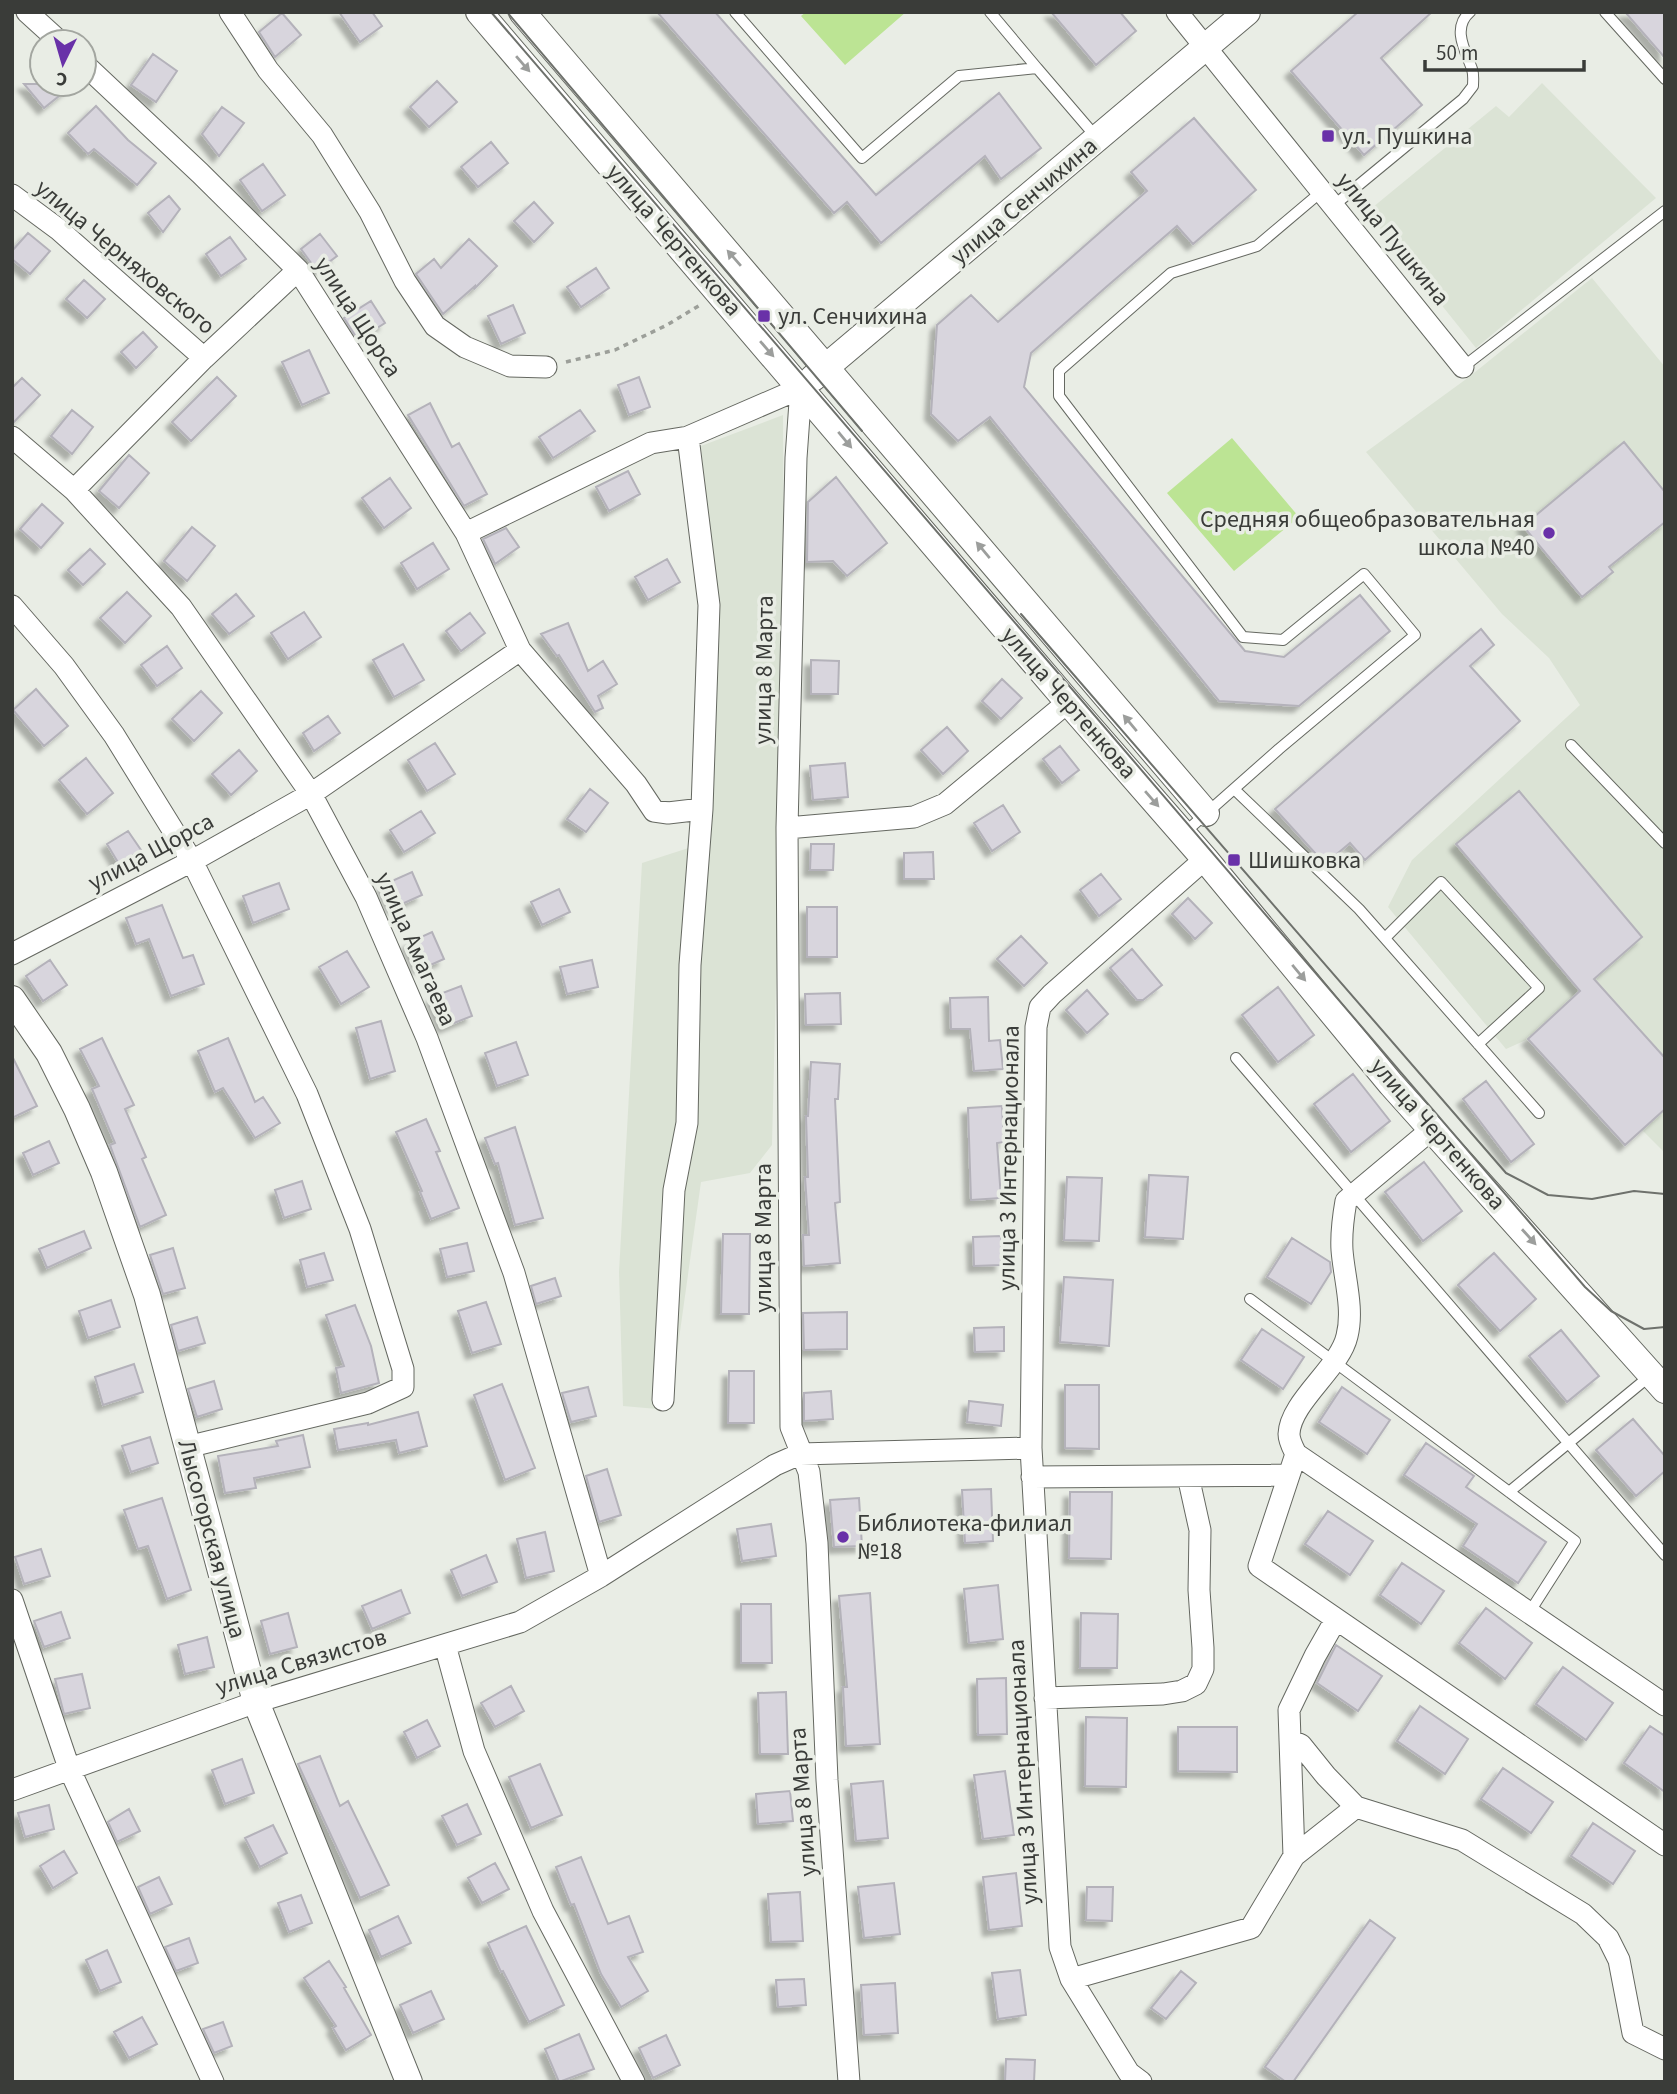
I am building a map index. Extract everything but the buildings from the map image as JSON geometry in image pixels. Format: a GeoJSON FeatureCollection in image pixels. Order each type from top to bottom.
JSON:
{"type":"FeatureCollection","features":[{"type":"Feature","properties":{"kind":"street"},"geometry":{"type":"LineString","coordinates":[[27,12],[45,28]]}},
{"type":"Feature","properties":{"kind":"street"},"geometry":{"type":"LineString","coordinates":[[230,12],[268,70],[322,135],[370,212],[405,281],[435,326],[464,347],[510,366],[547,367]]}},
{"type":"Feature","properties":{"kind":"street","name":"улица Чертенкова"},"geometry":{"type":"LineString","coordinates":[[479,12],[1205,859],[1391,1084],[1658,1382]]}},
{"type":"Feature","properties":{"kind":"street","name":"улица Чертенкова"},"geometry":{"type":"LineString","coordinates":[[522,12],[1206,813]]}},
{"type":"Feature","properties":{"kind":"street","name":"улица Сенчихина"},"geometry":{"type":"LineString","coordinates":[[801,388],[1247,12]]}},
{"type":"Feature","properties":{"kind":"street","name":"улица Пушкина"},"geometry":{"type":"LineString","coordinates":[[1178,13],[1463,368]]}},
{"type":"Feature","properties":{"kind":"street","name":"улица Щорса"},"geometry":{"type":"LineString","coordinates":[[98,77],[298,270],[466,533],[520,650],[636,784],[654,811],[668,813],[702,809]]}},
{"type":"Feature","properties":{"kind":"street","name":"улица Черняховского"},"geometry":{"type":"LineString","coordinates":[[12,195],[58,229],[204,358]]}},
{"type":"Feature","properties":{"kind":"street"},"geometry":{"type":"LineString","coordinates":[[74,490],[204,358],[298,270]]}},
{"type":"Feature","properties":{"kind":"street"},"geometry":{"type":"LineString","coordinates":[[466,533],[651,443],[688,437],[801,388]]}},
{"type":"Feature","properties":{"kind":"street","name":"улица 8 Марта"},"geometry":{"type":"LineString","coordinates":[[801,388],[796,458],[787,828],[791,1427],[809,1472],[817,1544],[827,1780],[849,2082]]}},
{"type":"Feature","properties":{"kind":"street","name":"улица Амагаева"},"geometry":{"type":"LineString","coordinates":[[12,437],[74,490],[181,607],[311,794],[377,923],[427,1038],[484,1189],[514,1273],[601,1576]]}},
{"type":"Feature","properties":{"kind":"street"},"geometry":{"type":"LineString","coordinates":[[663,1400],[674,1190],[687,1123],[690,965],[702,809],[709,605],[688,437]]}},
{"type":"Feature","properties":{"kind":"street"},"geometry":{"type":"LineString","coordinates":[[12,606],[64,666],[114,735],[192,861],[307,1094],[360,1229],[403,1368],[403,1387],[368,1403],[187,1447]]}},
{"type":"Feature","properties":{"kind":"street","name":"улица Щорса"},"geometry":{"type":"LineString","coordinates":[[12,954],[192,861],[311,794],[520,650]]}},
{"type":"Feature","properties":{"kind":"street"},"geometry":{"type":"LineString","coordinates":[[787,828],[914,817],[945,804],[1068,702]]}},
{"type":"Feature","properties":{"kind":"street","name":"улица 3 Интернационала"},"geometry":{"type":"LineString","coordinates":[[1130,2079],[1071,1979],[1059,1947],[1031,1448],[1035,1027],[1040,1007],[1205,859]]}},
{"type":"Feature","properties":{"kind":"street","name":"Лысогорская улица"},"geometry":{"type":"LineString","coordinates":[[12,999],[48,1053],[77,1109],[104,1172],[148,1295],[256,1702],[404,2080]]}},
{"type":"Feature","properties":{"kind":"street"},"geometry":{"type":"LineString","coordinates":[[1432,1129],[1346,1201],[1341,1229],[1348,1298],[1347,1338],[1292,1424],[1289,1434],[1296,1454],[1665,1705]]}},
{"type":"Feature","properties":{"kind":"street"},"geometry":{"type":"LineString","coordinates":[[800,1454],[1031,1448]]}},
{"type":"Feature","properties":{"kind":"street","name":"улица Связистов"},"geometry":{"type":"LineString","coordinates":[[12,1790],[256,1702],[520,1622],[601,1576],[775,1465],[800,1454]]}},
{"type":"Feature","properties":{"kind":"street"},"geometry":{"type":"LineString","coordinates":[[1296,1454],[1259,1566],[1665,1845]]}},
{"type":"Feature","properties":{"kind":"street"},"geometry":{"type":"LineString","coordinates":[[1032,1477],[1289,1475]]}},
{"type":"Feature","properties":{"kind":"street"},"geometry":{"type":"LineString","coordinates":[[1045,1698],[1163,1694],[1182,1691],[1196,1684],[1203,1669],[1199,1530],[1188,1476]]}},
{"type":"Feature","properties":{"kind":"street"},"geometry":{"type":"LineString","coordinates":[[12,1600],[69,1768],[213,2082]]}},
{"type":"Feature","properties":{"kind":"street"},"geometry":{"type":"LineString","coordinates":[[1294,1856],[1289,1710],[1336,1619]]}},
{"type":"Feature","properties":{"kind":"street"},"geometry":{"type":"LineString","coordinates":[[445,1645],[474,1751],[543,1911],[634,2082]]}},
{"type":"Feature","properties":{"kind":"street"},"geometry":{"type":"LineString","coordinates":[[1290,1740],[1301,1745],[1356,1807],[1461,1840],[1583,1914],[1608,1938],[1619,1959],[1633,2033],[1665,2049]]}},
{"type":"Feature","properties":{"kind":"street"},"geometry":{"type":"LineString","coordinates":[[1071,1979],[1251,1928],[1294,1856],[1356,1807]]}},
{"type":"Feature","properties":{"kind":"lane"},"geometry":{"type":"LineString","coordinates":[[735,12],[862,158],[959,76],[1037,68]]}},
{"type":"Feature","properties":{"kind":"lane"},"geometry":{"type":"LineString","coordinates":[[990,12],[1098,139]]}},
{"type":"Feature","properties":{"kind":"lane"},"geometry":{"type":"LineString","coordinates":[[1182,834],[1415,635],[1364,574],[1283,640],[1243,637],[1059,396],[1059,371],[1171,273],[1257,246],[1327,199],[1463,99],[1473,86],[1473,72],[1460,36],[1466,16],[1470,12]]}},
{"type":"Feature","properties":{"kind":"lane"},"geometry":{"type":"LineString","coordinates":[[1605,12],[1665,79]]}},
{"type":"Feature","properties":{"kind":"lane"},"geometry":{"type":"LineString","coordinates":[[1463,368],[1665,211]]}},
{"type":"Feature","properties":{"kind":"lane"},"geometry":{"type":"LineString","coordinates":[[1572,745],[1665,843]]}},
{"type":"Feature","properties":{"kind":"lane"},"geometry":{"type":"LineString","coordinates":[[1234,789],[1359,909],[1539,1113]]}},
{"type":"Feature","properties":{"kind":"lane"},"geometry":{"type":"LineString","coordinates":[[1385,938],[1441,882],[1539,988],[1478,1044]]}},
{"type":"Feature","properties":{"kind":"lane"},"geometry":{"type":"LineString","coordinates":[[1236,1058],[1665,1555]]}},
{"type":"Feature","properties":{"kind":"lane"},"geometry":{"type":"LineString","coordinates":[[1251,1299],[1575,1541],[1529,1613]]}},
{"type":"Feature","properties":{"kind":"lane"},"geometry":{"type":"LineString","coordinates":[[1508,1492],[1568,1443],[1658,1382]]}},
{"type":"Feature","properties":{"kind":"path"},"geometry":{"type":"LineString","coordinates":[[547,367],[615,350],[667,325],[720,294]]}},
{"type":"Feature","properties":{"kind":"shaded area"},"geometry":{"type":"Polygon","coordinates":[[[1542,83],[1656,198],[1476,348],[1367,212],[1496,106],[1509,117],[1542,83]]]}},
{"type":"Feature","properties":{"kind":"shaded area"},"geometry":{"type":"Polygon","coordinates":[[[1592,278],[1665,367],[1665,1153],[1642,1130],[1625,1145],[1528,1039],[1506,1049],[1388,907],[1412,860],[1580,705],[1549,658],[1502,614],[1366,452],[1469,377],[1592,278]]]}},
{"type":"Feature","properties":{"kind":"shaded area"},"geometry":{"type":"Polygon","coordinates":[[[783,415],[784,660],[772,1145],[750,1173],[701,1182],[669,1410],[623,1406],[619,1272],[642,863],[704,843],[715,598],[701,446],[783,415]]]}},
{"type":"Feature","properties":{"kind":"green space"},"geometry":{"type":"Polygon","coordinates":[[[806,12],[906,12],[845,65],[801,16],[806,12]]]}},
{"type":"Feature","properties":{"kind":"green space"},"geometry":{"type":"Polygon","coordinates":[[[1232,438],[1299,517],[1234,571],[1167,493],[1232,438]]]}},
{"type":"Feature","properties":{"kind":"tram line"},"geometry":{"type":"LineString","coordinates":[[491,12],[1585,1287],[1611,1311],[1644,1329],[1665,1327]]}},
{"type":"Feature","properties":{"kind":"tram line"},"geometry":{"type":"LineString","coordinates":[[507,12],[862,431]]}},
{"type":"Feature","properties":{"kind":"tram line"},"geometry":{"type":"LineString","coordinates":[[1021,614],[1506,1173],[1548,1195],[1592,1199],[1634,1191],[1665,1194]]}},
{"type":"Feature","properties":{"kind":"place","name":"ул. Пушкина"},"geometry":{"type":"Point","coordinates":[1328,136]}},
{"type":"Feature","properties":{"kind":"place","name":"ул. Сенчихина"},"geometry":{"type":"Point","coordinates":[764,316]}},
{"type":"Feature","properties":{"kind":"place","name":"Средняя общеобразовательная школа №40"},"geometry":{"type":"Point","coordinates":[1549,533]}},
{"type":"Feature","properties":{"kind":"place","name":"Шишковка"},"geometry":{"type":"Point","coordinates":[1234,860]}},
{"type":"Feature","properties":{"kind":"place","name":"Библиотека-филиал №18"},"geometry":{"type":"Point","coordinates":[843,1537]}}]}
